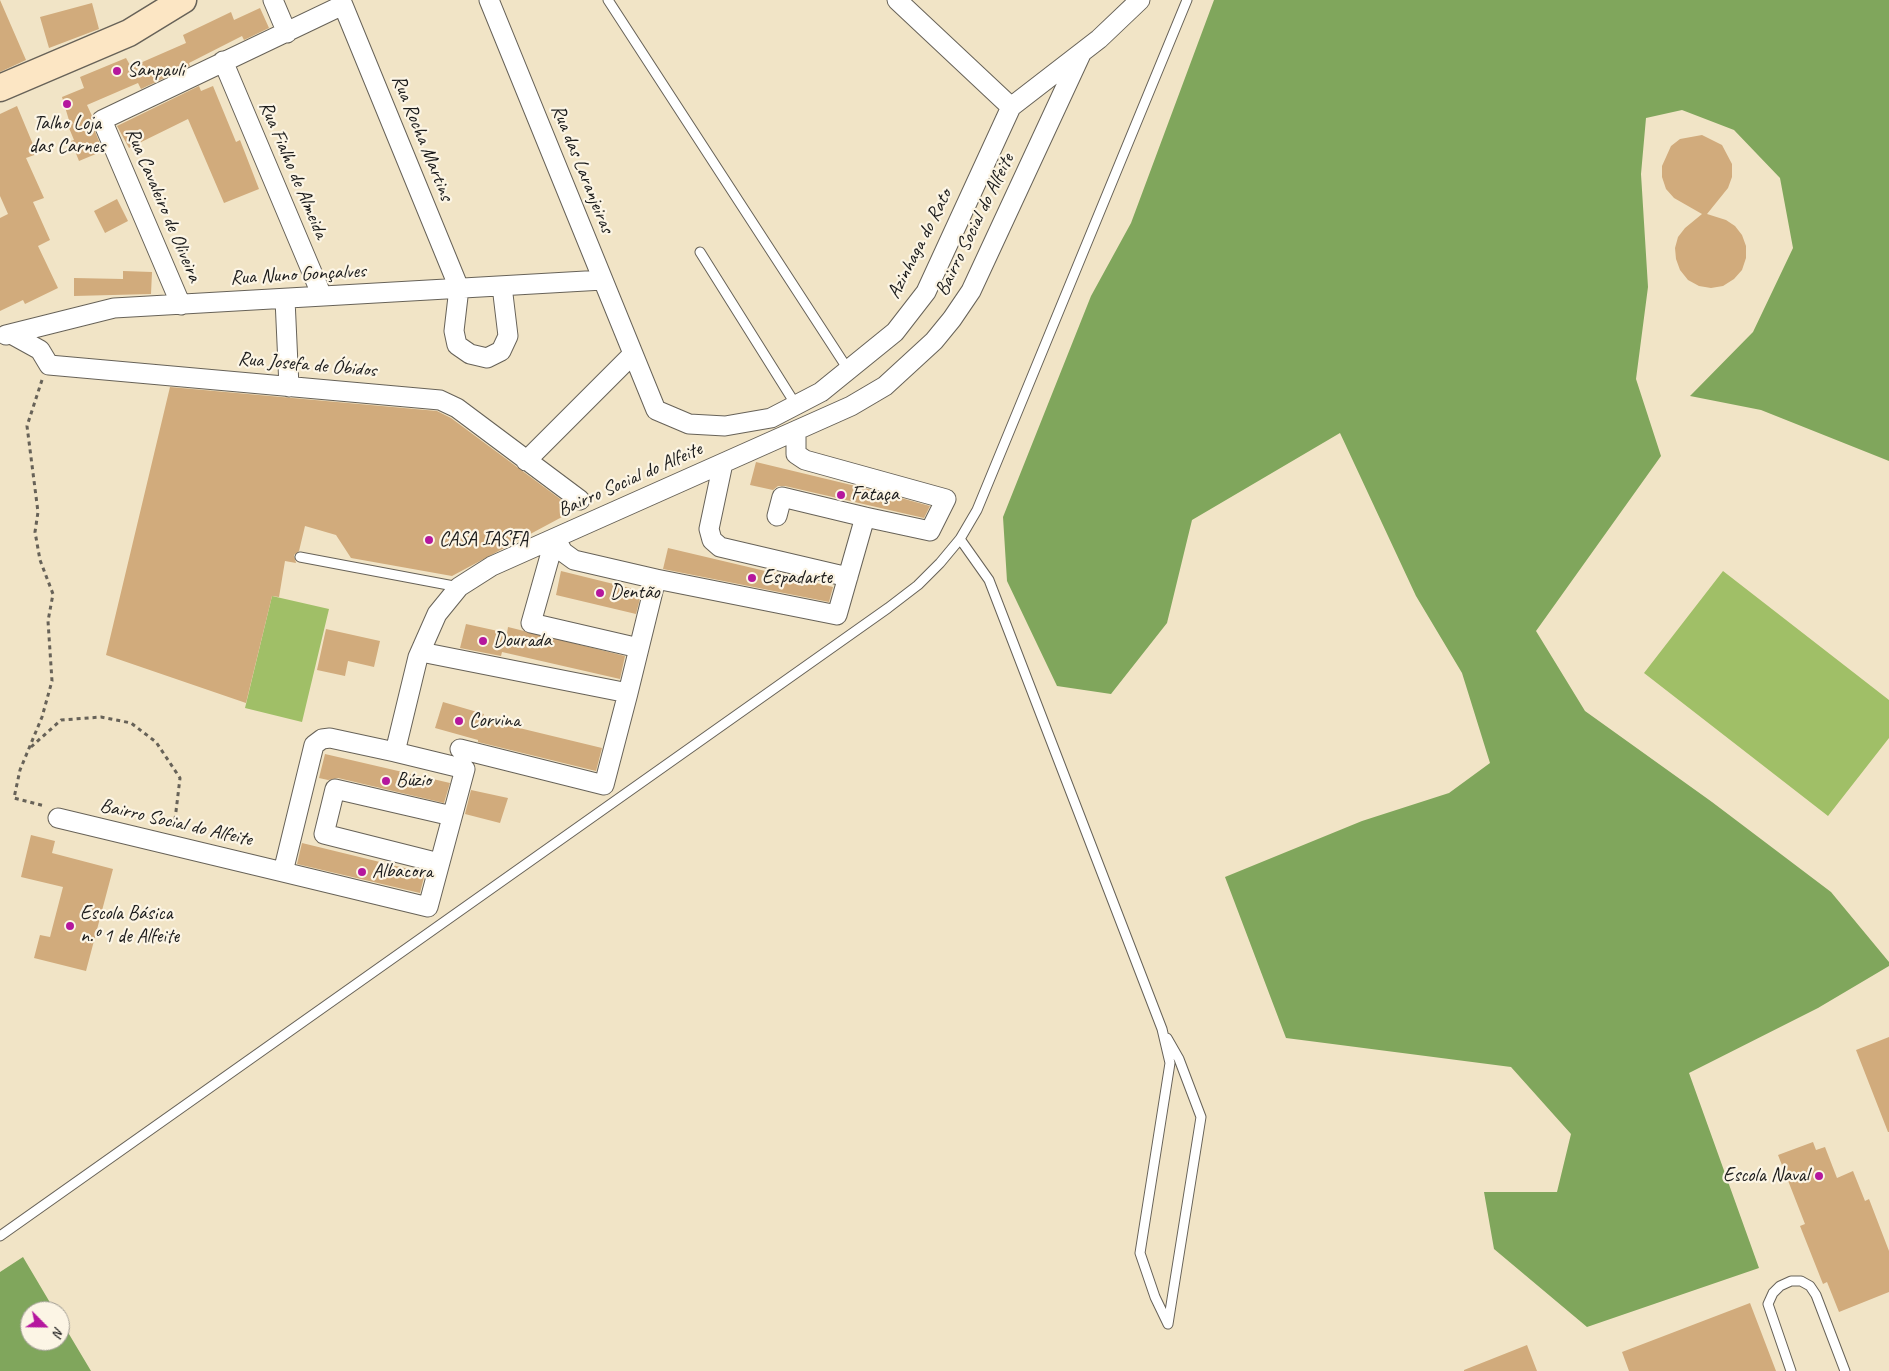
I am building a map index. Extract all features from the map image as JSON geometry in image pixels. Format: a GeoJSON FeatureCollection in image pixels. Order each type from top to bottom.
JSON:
{"type":"FeatureCollection","features":[{"type":"Feature","properties":{"kind":"main road"},"geometry":{"type":"LineString","coordinates":[[0,88],[129,33],[183,0]]}},
{"type":"Feature","properties":{"kind":"street"},"geometry":{"type":"LineString","coordinates":[[273,0],[287,32]]}},
{"type":"Feature","properties":{"kind":"street","name":"Rua das Laranjeiras"},"geometry":{"type":"LineString","coordinates":[[489,0],[633,354]]}},
{"type":"Feature","properties":{"kind":"street"},"geometry":{"type":"LineString","coordinates":[[897,0],[1011,107]]}},
{"type":"Feature","properties":{"kind":"street","name":"Azinhaga do Rato"},"geometry":{"type":"LineString","coordinates":[[633,354],[656,410],[689,424],[725,426],[771,418],[821,392],[895,332],[926,292],[1011,107],[1081,54],[1140,0]]}},
{"type":"Feature","properties":{"kind":"street","name":"Rua Cavaleiro de Oliveira"},"geometry":{"type":"LineString","coordinates":[[181,305],[102,120],[343,5]]}},
{"type":"Feature","properties":{"kind":"street","name":"Rua Rocha Martins"},"geometry":{"type":"LineString","coordinates":[[343,5],[459,288]]}},
{"type":"Feature","properties":{"kind":"street","name":"Bairro Social do Alfeite"},"geometry":{"type":"LineString","coordinates":[[395,752],[420,652],[437,614],[459,587],[492,566],[851,406],[885,386],[910,365],[952,319],[970,291],[989,254],[1081,54]]}},
{"type":"Feature","properties":{"kind":"street","name":"Rua Fialho de Almeida"},"geometry":{"type":"LineString","coordinates":[[223,61],[322,296]]}},
{"type":"Feature","properties":{"kind":"street","name":"Rua Nuno Gonçalves"},"geometry":{"type":"LineString","coordinates":[[5,335],[114,308],[602,280]]}},
{"type":"Feature","properties":{"kind":"street"},"geometry":{"type":"LineString","coordinates":[[459,288],[454,331],[457,345],[470,354],[487,358],[501,351],[508,336],[502,286]]}},
{"type":"Feature","properties":{"kind":"street"},"geometry":{"type":"LineString","coordinates":[[285,299],[289,386]]}},
{"type":"Feature","properties":{"kind":"street"},"geometry":{"type":"LineString","coordinates":[[5,335],[40,350],[49,365]]}},
{"type":"Feature","properties":{"kind":"street"},"geometry":{"type":"LineString","coordinates":[[526,461],[633,354]]}},
{"type":"Feature","properties":{"kind":"street","name":"Rua Josefa de Óbidos"},"geometry":{"type":"LineString","coordinates":[[49,365],[440,400],[457,408],[580,500]]}},
{"type":"Feature","properties":{"kind":"street"},"geometry":{"type":"LineString","coordinates":[[777,516],[782,497],[930,531],[946,499],[804,460],[796,454],[796,431]]}},
{"type":"Feature","properties":{"kind":"street","name":"Bairro Social do Alfeite"},"geometry":{"type":"LineString","coordinates":[[723,463],[709,528],[712,540],[720,547],[848,577]]}},
{"type":"Feature","properties":{"kind":"street","name":"Bairro Social do Alfeite"},"geometry":{"type":"LineString","coordinates":[[555,538],[563,552],[574,560],[656,579],[837,615],[865,517]]}},
{"type":"Feature","properties":{"kind":"street","name":"Bairro Social do Alfeite"},"geometry":{"type":"LineString","coordinates":[[555,538],[531,623],[639,648]]}},
{"type":"Feature","properties":{"kind":"street"},"geometry":{"type":"LineString","coordinates":[[460,748],[604,785],[656,579]]}},
{"type":"Feature","properties":{"kind":"street"},"geometry":{"type":"LineString","coordinates":[[420,652],[628,693]]}},
{"type":"Feature","properties":{"kind":"street","name":"Bairro Social do Alfeite"},"geometry":{"type":"LineString","coordinates":[[58,818],[428,907],[465,769],[330,738],[322,739],[314,745],[283,872]]}},
{"type":"Feature","properties":{"kind":"street"},"geometry":{"type":"LineString","coordinates":[[439,863],[324,834],[335,789],[452,816]]}},
{"type":"Feature","properties":{"kind":"lane"},"geometry":{"type":"LineString","coordinates":[[608,0],[849,371]]}},
{"type":"Feature","properties":{"kind":"lane"},"geometry":{"type":"LineString","coordinates":[[0,1236],[918,585],[960,539],[977,510],[1187,0]]}},
{"type":"Feature","properties":{"kind":"lane"},"geometry":{"type":"LineString","coordinates":[[700,252],[796,405]]}},
{"type":"Feature","properties":{"kind":"lane"},"geometry":{"type":"LineString","coordinates":[[960,539],[989,580],[1162,1029],[1170,1063],[1140,1253],[1155,1298],[1168,1324],[1201,1117],[1179,1059],[1162,1029]]}},
{"type":"Feature","properties":{"kind":"lane"},"geometry":{"type":"LineString","coordinates":[[300,557],[459,587]]}},
{"type":"Feature","properties":{"kind":"lane"},"geometry":{"type":"LineString","coordinates":[[1791,1371],[1768,1304],[1773,1293],[1780,1286],[1791,1281],[1802,1281],[1810,1286],[1816,1294],[1845,1371]]}},
{"type":"Feature","properties":{"kind":"path"},"geometry":{"type":"LineString","coordinates":[[14,798],[20,770],[42,717],[52,681],[48,621],[53,594],[40,560],[35,532],[38,512],[27,426],[36,394],[49,365]]}},
{"type":"Feature","properties":{"kind":"path"},"geometry":{"type":"LineString","coordinates":[[29,749],[61,720],[101,717],[132,723],[156,742],[180,778],[172,846]]}},
{"type":"Feature","properties":{"kind":"green space"},"geometry":{"type":"Polygon","coordinates":[[[1214,0],[1889,0],[1889,461],[1761,410],[1690,396],[1753,332],[1793,248],[1780,178],[1734,130],[1682,110],[1646,118],[1641,174],[1648,287],[1636,379],[1661,456],[1536,631],[1585,711],[1712,802],[1831,892],[1889,962],[1889,966],[1818,1008],[1689,1073],[1759,1268],[1587,1327],[1494,1249],[1484,1192],[1557,1192],[1571,1134],[1511,1067],[1286,1038],[1225,877],[1362,821],[1449,793],[1490,763],[1462,673],[1416,596],[1340,433],[1192,520],[1167,623],[1111,694],[1057,686],[1007,581],[1003,517],[1091,296],[1131,223],[1214,0]]]}},
{"type":"Feature","properties":{"kind":"green space"},"geometry":{"type":"Polygon","coordinates":[[[1723,571],[1889,700],[1889,738],[1828,816],[1644,673],[1723,571]]]}},
{"type":"Feature","properties":{"kind":"green space"},"geometry":{"type":"Polygon","coordinates":[[[272,596],[329,609],[302,722],[245,708],[272,596]]]}},
{"type":"Feature","properties":{"kind":"green space"},"geometry":{"type":"Polygon","coordinates":[[[23,1257],[49,1301],[20,1301],[20,1351],[70,1351],[70,1336],[91,1371],[0,1371],[0,1272],[23,1257]]]}},
{"type":"Feature","properties":{"kind":"building"},"geometry":{"type":"Polygon","coordinates":[[[0,0],[26,60],[0,72],[0,0]]]}},
{"type":"Feature","properties":{"kind":"building"},"geometry":{"type":"Polygon","coordinates":[[[92,3],[99,29],[49,48],[40,17],[92,3]]]}},
{"type":"Feature","properties":{"kind":"building"},"geometry":{"type":"Polygon","coordinates":[[[260,8],[269,28],[244,40],[242,36],[189,63],[190,66],[141,89],[138,83],[87,105],[92,116],[92,124],[103,151],[79,161],[71,141],[74,140],[69,128],[71,127],[62,97],[84,88],[80,77],[126,58],[131,67],[186,43],[183,35],[231,12],[234,20],[260,8]]]}},
{"type":"Feature","properties":{"kind":"building"},"geometry":{"type":"Polygon","coordinates":[[[199,86],[201,91],[213,86],[236,142],[240,140],[259,189],[224,203],[188,119],[129,148],[117,126],[199,86]]]}},
{"type":"Feature","properties":{"kind":"building"},"geometry":{"type":"Polygon","coordinates":[[[17,106],[37,154],[26,158],[44,198],[33,202],[50,240],[38,246],[58,288],[25,304],[23,300],[0,311],[0,218],[8,214],[0,196],[0,114],[17,106]]]}},
{"type":"Feature","properties":{"kind":"building"},"geometry":{"type":"Polygon","coordinates":[[[1702,135],[1722,145],[1732,164],[1732,177],[1728,188],[1707,214],[1726,220],[1735,226],[1742,235],[1746,246],[1746,258],[1742,270],[1734,279],[1723,286],[1711,288],[1699,286],[1688,280],[1680,270],[1676,259],[1675,248],[1678,237],[1685,228],[1702,214],[1674,198],[1666,189],[1662,177],[1662,166],[1671,146],[1680,139],[1702,135]]]}},
{"type":"Feature","properties":{"kind":"building"},"geometry":{"type":"Polygon","coordinates":[[[117,199],[128,221],[105,233],[94,211],[117,199]]]}},
{"type":"Feature","properties":{"kind":"building"},"geometry":{"type":"Polygon","coordinates":[[[123,271],[152,272],[151,294],[74,296],[74,278],[123,279],[123,271]]]}},
{"type":"Feature","properties":{"kind":"building","name":"CASA IASFA"},"geometry":{"type":"Polygon","coordinates":[[[170,387],[437,411],[451,418],[575,510],[452,576],[351,558],[336,535],[305,526],[299,551],[294,555],[296,563],[285,561],[279,597],[272,596],[246,703],[106,655],[170,387]]]}},
{"type":"Feature","properties":{"kind":"building","name":"Fataça"},"geometry":{"type":"Polygon","coordinates":[[[756,462],[930,506],[924,518],[785,486],[778,486],[773,490],[750,485],[756,462]]]}},
{"type":"Feature","properties":{"kind":"building","name":"Espadarte"},"geometry":{"type":"Polygon","coordinates":[[[668,548],[833,587],[829,602],[663,569],[668,548]]]}},
{"type":"Feature","properties":{"kind":"building","name":"Dentão"},"geometry":{"type":"Polygon","coordinates":[[[561,571],[642,591],[636,614],[556,595],[561,571]]]}},
{"type":"Feature","properties":{"kind":"building"},"geometry":{"type":"Polygon","coordinates":[[[466,624],[507,633],[508,627],[625,656],[620,679],[502,652],[501,656],[460,648],[466,624]]]}},
{"type":"Feature","properties":{"kind":"building"},"geometry":{"type":"Polygon","coordinates":[[[326,629],[380,641],[374,667],[348,661],[345,676],[317,670],[326,629]]]}},
{"type":"Feature","properties":{"kind":"building"},"geometry":{"type":"Polygon","coordinates":[[[443,702],[484,714],[482,719],[602,748],[596,771],[478,742],[478,740],[435,728],[443,702]]]}},
{"type":"Feature","properties":{"kind":"building","name":"Búzio"},"geometry":{"type":"Polygon","coordinates":[[[325,754],[450,783],[444,803],[338,778],[328,780],[319,778],[325,754]]]}},
{"type":"Feature","properties":{"kind":"building"},"geometry":{"type":"Polygon","coordinates":[[[471,790],[508,798],[500,823],[465,814],[471,790]]]}},
{"type":"Feature","properties":{"kind":"building"},"geometry":{"type":"Polygon","coordinates":[[[31,835],[55,841],[52,853],[113,869],[86,971],[34,958],[40,935],[50,937],[63,887],[21,877],[31,835]]]}},
{"type":"Feature","properties":{"kind":"building","name":"Albacora"},"geometry":{"type":"Polygon","coordinates":[[[302,843],[425,873],[420,893],[297,864],[302,843]]]}},
{"type":"Feature","properties":{"kind":"building"},"geometry":{"type":"Polygon","coordinates":[[[1889,1037],[1889,1132],[1888,1132],[1856,1050],[1889,1037]]]}},
{"type":"Feature","properties":{"kind":"building"},"geometry":{"type":"Polygon","coordinates":[[[1813,1142],[1816,1150],[1825,1147],[1837,1178],[1853,1171],[1865,1201],[1869,1199],[1889,1251],[1889,1292],[1839,1312],[1827,1282],[1823,1284],[1800,1226],[1805,1224],[1778,1155],[1813,1142]]]}},
{"type":"Feature","properties":{"kind":"building"},"geometry":{"type":"Polygon","coordinates":[[[1750,1303],[1776,1371],[1629,1371],[1622,1352],[1750,1303]]]}},
{"type":"Feature","properties":{"kind":"building"},"geometry":{"type":"Polygon","coordinates":[[[1527,1345],[1537,1371],[1464,1371],[1464,1370],[1527,1345]]]}},
{"type":"Feature","properties":{"kind":"place","name":"Sanpauli"},"geometry":{"type":"Point","coordinates":[117,71]}},
{"type":"Feature","properties":{"kind":"place","name":"Talho Loja das Carnes"},"geometry":{"type":"Point","coordinates":[67,104]}},
{"type":"Feature","properties":{"kind":"place","name":"Fataça"},"geometry":{"type":"Point","coordinates":[841,495]}},
{"type":"Feature","properties":{"kind":"place","name":"CASA IASFA"},"geometry":{"type":"Point","coordinates":[429,540]}},
{"type":"Feature","properties":{"kind":"place","name":"Espadarte"},"geometry":{"type":"Point","coordinates":[752,578]}},
{"type":"Feature","properties":{"kind":"place","name":"Dentão"},"geometry":{"type":"Point","coordinates":[600,593]}},
{"type":"Feature","properties":{"kind":"place","name":"Dourada"},"geometry":{"type":"Point","coordinates":[483,641]}},
{"type":"Feature","properties":{"kind":"place","name":"Corvina"},"geometry":{"type":"Point","coordinates":[459,721]}},
{"type":"Feature","properties":{"kind":"place","name":"Búzio"},"geometry":{"type":"Point","coordinates":[386,781]}},
{"type":"Feature","properties":{"kind":"place","name":"Albacora"},"geometry":{"type":"Point","coordinates":[362,872]}},
{"type":"Feature","properties":{"kind":"place","name":"Escola Básica n.º 1 de Alfeite"},"geometry":{"type":"Point","coordinates":[70,926]}},
{"type":"Feature","properties":{"kind":"place","name":"Escola Naval"},"geometry":{"type":"Point","coordinates":[1819,1176]}}]}
